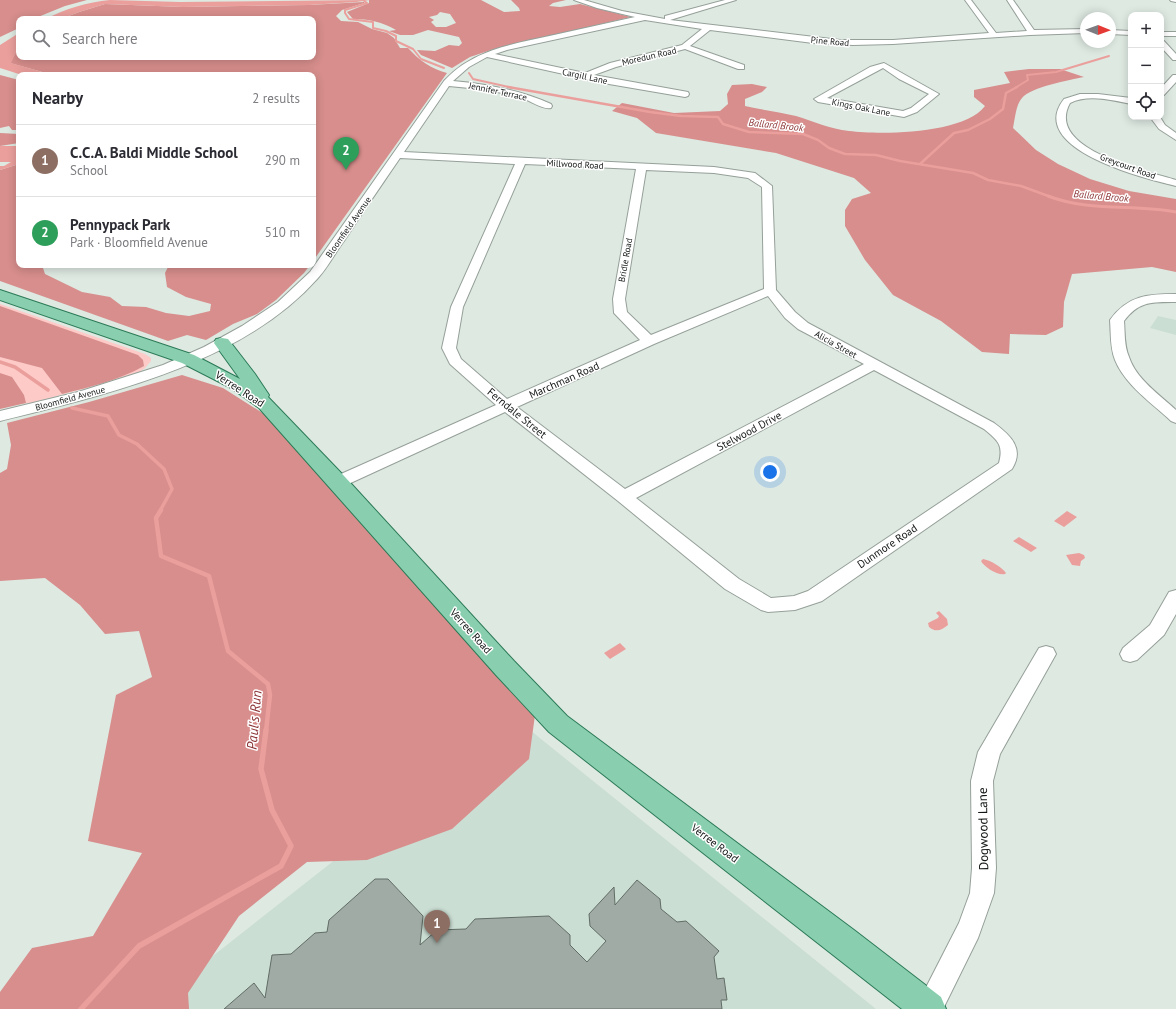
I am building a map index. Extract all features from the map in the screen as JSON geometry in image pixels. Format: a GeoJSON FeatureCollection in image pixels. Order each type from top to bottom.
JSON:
{"type":"FeatureCollection","features":[{"type":"Feature","properties":{"kind":"main road","name":"Verree Road"},"geometry":{"type":"LineString","coordinates":[[0,295],[188,359],[237,384],[266,404],[338,482],[504,668],[558,724],[843,941],[929,1009]]}},
{"type":"Feature","properties":{"kind":"main road"},"geometry":{"type":"LineString","coordinates":[[222,343],[249,378],[266,404]]}},
{"type":"Feature","properties":{"kind":"street","name":"Pine Road"},"geometry":{"type":"LineString","coordinates":[[577,0],[642,18],[866,46],[994,35],[1080,31]]}},
{"type":"Feature","properties":{"kind":"street"},"geometry":{"type":"LineString","coordinates":[[658,20],[686,14],[733,0]]}},
{"type":"Feature","properties":{"kind":"street"},"geometry":{"type":"LineString","coordinates":[[968,0],[994,35]]}},
{"type":"Feature","properties":{"kind":"street"},"geometry":{"type":"LineString","coordinates":[[1010,0],[1032,33]]}},
{"type":"Feature","properties":{"kind":"street"},"geometry":{"type":"LineString","coordinates":[[600,6],[617,2]]}},
{"type":"Feature","properties":{"kind":"street","name":"Bloomfield Avenue"},"geometry":{"type":"LineString","coordinates":[[0,416],[115,386],[188,359],[222,343],[261,320],[300,290],[314,275],[447,83],[463,66],[487,54],[519,45],[642,18]]}},
{"type":"Feature","properties":{"kind":"street","name":"Moredun Road"},"geometry":{"type":"LineString","coordinates":[[585,76],[613,64],[685,47],[709,27]]}},
{"type":"Feature","properties":{"kind":"street"},"geometry":{"type":"LineString","coordinates":[[1116,32],[1128,33]]}},
{"type":"Feature","properties":{"kind":"street"},"geometry":{"type":"LineString","coordinates":[[1164,34],[1176,34]]}},
{"type":"Feature","properties":{"kind":"street"},"geometry":{"type":"LineString","coordinates":[[1164,46],[1175,55]]}},
{"type":"Feature","properties":{"kind":"street"},"geometry":{"type":"LineString","coordinates":[[685,47],[741,67]]}},
{"type":"Feature","properties":{"kind":"street","name":"Cargill Lane"},"geometry":{"type":"LineString","coordinates":[[487,54],[585,76],[685,94]]}},
{"type":"Feature","properties":{"kind":"street","name":"Kings Oak Lane"},"geometry":{"type":"LineString","coordinates":[[808,104],[873,69],[881,62],[902,77],[935,94],[914,110],[904,114],[818,99]]}},
{"type":"Feature","properties":{"kind":"street"},"geometry":{"type":"LineString","coordinates":[[1164,90],[1176,77]]}},
{"type":"Feature","properties":{"kind":"street","name":"Jennifer Terrace"},"geometry":{"type":"LineString","coordinates":[[447,83],[482,86],[537,100],[548,106]]}},
{"type":"Feature","properties":{"kind":"street","name":"Greycourt Road"},"geometry":{"type":"LineString","coordinates":[[1128,101],[1089,96],[1067,101],[1064,106],[1062,126],[1070,139],[1105,160],[1176,183]]}},
{"type":"Feature","properties":{"kind":"street"},"geometry":{"type":"LineString","coordinates":[[1157,120],[1162,127],[1176,137]]}},
{"type":"Feature","properties":{"kind":"street","name":"Millwood Road"},"geometry":{"type":"LineString","coordinates":[[397,155],[719,170],[751,175],[767,186],[770,291]]}},
{"type":"Feature","properties":{"kind":"street","name":"Ferndale Street"},"geometry":{"type":"LineString","coordinates":[[521,161],[457,307],[449,348],[455,360],[506,406],[624,497],[732,584],[750,594]]}},
{"type":"Feature","properties":{"kind":"street","name":"Bridle Road"},"geometry":{"type":"LineString","coordinates":[[641,167],[619,299],[621,313],[649,341]]}},
{"type":"Feature","properties":{"kind":"street","name":"Marchman Road"},"geometry":{"type":"LineString","coordinates":[[338,482],[649,341],[770,291]]}},
{"type":"Feature","properties":{"kind":"street","name":"Alicia Street"},"geometry":{"type":"LineString","coordinates":[[770,291],[790,315],[803,326],[873,365],[989,426],[1007,441],[1010,453]]}},
{"type":"Feature","properties":{"kind":"street"},"geometry":{"type":"LineString","coordinates":[[1176,298],[1160,298],[1142,301],[1129,306],[1117,320],[1123,362],[1143,387],[1176,418]]}},
{"type":"Feature","properties":{"kind":"street","name":"Stelwood Drive"},"geometry":{"type":"LineString","coordinates":[[624,497],[873,365]]}},
{"type":"Feature","properties":{"kind":"street","name":"Dunmore Road"},"geometry":{"type":"LineString","coordinates":[[750,594],[768,605],[795,603],[815,596],[1006,465],[1010,453]]}},
{"type":"Feature","properties":{"kind":"street"},"geometry":{"type":"LineString","coordinates":[[1130,654],[1157,630],[1176,597]]}},
{"type":"Feature","properties":{"kind":"street","name":"Dogwood Lane"},"geometry":{"type":"LineString","coordinates":[[929,1009],[970,929],[982,893],[984,868],[982,782],[989,752],[1046,654]]}},
{"type":"Feature","properties":{"kind":"shaded area"},"geometry":{"type":"Polygon","coordinates":[[[0,0],[87,0],[65,6],[40,16],[16,16],[16,29],[0,37],[0,0]]]}},
{"type":"Feature","properties":{"kind":"shaded area"},"geometry":{"type":"Polygon","coordinates":[[[110,0],[180,2],[370,0],[309,5],[183,7],[105,4],[69,16],[52,16],[77,6],[110,0]]]}},
{"type":"Feature","properties":{"kind":"shaded area"},"geometry":{"type":"Polygon","coordinates":[[[369,0],[481,0],[504,12],[520,11],[511,0],[566,0],[553,3],[549,6],[560,7],[580,4],[631,17],[494,49],[470,57],[452,68],[421,55],[417,50],[435,51],[449,45],[459,46],[462,43],[459,37],[428,30],[413,35],[400,35],[389,31],[396,30],[381,23],[370,20],[353,19],[347,12],[369,3],[369,0]],[[440,12],[437,15],[429,17],[434,20],[431,22],[436,27],[446,27],[456,23],[450,14],[440,12]]]}},
{"type":"Feature","properties":{"kind":"shaded area"},"geometry":{"type":"Polygon","coordinates":[[[364,2],[342,10],[336,16],[341,21],[358,22],[372,29],[387,33],[394,38],[400,48],[408,48],[426,64],[447,73],[316,257],[316,72],[42,72],[10,63],[16,52],[16,60],[316,60],[316,16],[69,16],[105,4],[183,7],[309,5],[364,2]]]}},
{"type":"Feature","properties":{"kind":"shaded area"},"geometry":{"type":"Polygon","coordinates":[[[16,35],[16,52],[11,63],[42,72],[16,73],[0,68],[0,45],[16,35]]]}},
{"type":"Feature","properties":{"kind":"shaded area"},"geometry":{"type":"Polygon","coordinates":[[[1029,69],[1060,69],[1084,77],[1051,84],[1027,94],[1018,104],[1013,128],[1036,150],[1058,164],[1090,179],[1129,191],[1176,199],[1176,272],[1152,267],[1072,274],[1064,302],[1063,327],[1046,335],[1010,334],[1009,354],[982,352],[941,321],[893,295],[865,260],[845,226],[845,210],[852,199],[871,193],[854,178],[776,153],[656,133],[637,118],[612,111],[622,103],[674,113],[720,111],[728,104],[727,94],[732,85],[752,84],[767,87],[762,92],[745,99],[745,106],[796,116],[828,127],[849,131],[881,133],[922,130],[960,122],[974,115],[985,106],[974,97],[974,90],[1010,83],[1004,72],[1029,69]]]}},
{"type":"Feature","properties":{"kind":"shaded area"},"geometry":{"type":"Polygon","coordinates":[[[0,75],[16,79],[16,130],[12,130],[9,126],[0,128],[0,75]]]}},
{"type":"Feature","properties":{"kind":"shaded area"},"geometry":{"type":"Polygon","coordinates":[[[0,133],[16,134],[16,143],[0,146],[0,133]]]}},
{"type":"Feature","properties":{"kind":"shaded area"},"geometry":{"type":"Polygon","coordinates":[[[0,146],[16,146],[16,165],[0,170],[0,166],[4,166],[11,162],[0,162],[0,146]]]}},
{"type":"Feature","properties":{"kind":"shaded area"},"geometry":{"type":"Polygon","coordinates":[[[16,165],[16,268],[43,268],[45,274],[82,292],[110,297],[122,306],[146,307],[166,313],[189,316],[210,311],[211,304],[186,297],[167,287],[165,273],[168,268],[308,268],[276,300],[257,314],[233,324],[206,340],[187,335],[168,341],[0,281],[0,170],[16,165]]]}},
{"type":"Feature","properties":{"kind":"shaded area"},"geometry":{"type":"Polygon","coordinates":[[[0,304],[145,354],[151,358],[151,361],[139,372],[101,384],[31,403],[0,405],[0,304]]]}},
{"type":"Feature","properties":{"kind":"shaded area"},"geometry":{"type":"Polygon","coordinates":[[[0,306],[138,355],[143,360],[144,366],[94,386],[62,394],[42,368],[0,357],[0,306]]]}},
{"type":"Feature","properties":{"kind":"shaded area"},"geometry":{"type":"Polygon","coordinates":[[[1158,316],[1176,320],[1176,335],[1150,328],[1158,316]]]}},
{"type":"Feature","properties":{"kind":"shaded area"},"geometry":{"type":"Polygon","coordinates":[[[0,373],[12,377],[24,395],[26,403],[0,409],[0,373]]]}},
{"type":"Feature","properties":{"kind":"shaded area"},"geometry":{"type":"Polygon","coordinates":[[[182,375],[223,388],[272,419],[535,715],[529,759],[452,829],[367,860],[307,862],[239,916],[188,993],[189,1009],[0,1009],[0,992],[32,948],[93,936],[142,853],[88,841],[116,695],[152,677],[139,631],[105,634],[80,605],[45,578],[0,581],[0,473],[7,469],[11,445],[7,423],[89,402],[182,375]]]}},
{"type":"Feature","properties":{"kind":"shaded area"},"geometry":{"type":"Polygon","coordinates":[[[1067,511],[1077,517],[1064,527],[1054,521],[1067,511]]]}},
{"type":"Feature","properties":{"kind":"shaded area"},"geometry":{"type":"Polygon","coordinates":[[[1019,537],[1037,548],[1031,552],[1013,541],[1019,537]]]}},
{"type":"Feature","properties":{"kind":"shaded area"},"geometry":{"type":"Polygon","coordinates":[[[1079,553],[1084,555],[1085,558],[1081,561],[1080,566],[1072,565],[1066,555],[1079,553]]]}},
{"type":"Feature","properties":{"kind":"shaded area"},"geometry":{"type":"Polygon","coordinates":[[[983,559],[996,564],[1006,573],[999,574],[985,566],[981,561],[983,559]]]}},
{"type":"Feature","properties":{"kind":"shaded area"},"geometry":{"type":"Polygon","coordinates":[[[939,611],[947,619],[948,625],[941,629],[934,630],[929,627],[928,623],[938,618],[939,616],[936,613],[939,611]]]}},
{"type":"Feature","properties":{"kind":"shaded area"},"geometry":{"type":"Polygon","coordinates":[[[620,643],[626,649],[610,659],[604,653],[620,643]]]}},
{"type":"Feature","properties":{"kind":"shaded area"},"geometry":{"type":"Polygon","coordinates":[[[515,718],[876,1009],[152,1009],[195,970],[515,718]]]}},
{"type":"Feature","properties":{"kind":"building"},"geometry":{"type":"Polygon","coordinates":[[[375,879],[388,879],[423,916],[420,945],[437,930],[466,929],[475,919],[549,916],[570,935],[570,945],[587,962],[606,941],[590,926],[589,914],[614,887],[615,905],[637,880],[660,899],[661,909],[677,922],[686,921],[719,951],[714,957],[717,979],[724,978],[727,1000],[721,1000],[722,1009],[224,1009],[254,983],[265,998],[272,955],[291,954],[315,933],[327,932],[329,920],[375,879]]]}},
{"type":"Feature","properties":{"kind":"waterway","name":"Ballard Brook"},"geometry":{"type":"LineString","coordinates":[[363,0],[367,3],[345,10],[345,13],[349,19],[373,22],[373,28],[386,31],[396,36],[396,41],[413,49],[421,59],[444,68]]}},
{"type":"Feature","properties":{"kind":"waterway"},"geometry":{"type":"LineString","coordinates":[[1015,88],[1028,80],[1027,75],[1056,72],[1109,56]]}},
{"type":"Feature","properties":{"kind":"waterway","name":"Ballard Brook"},"geometry":{"type":"LineString","coordinates":[[469,73],[473,79],[511,87]]}},
{"type":"Feature","properties":{"kind":"waterway","name":"Ballard Brook"},"geometry":{"type":"LineString","coordinates":[[511,87],[650,112],[681,116],[718,117],[723,124],[749,132],[803,134],[818,140],[829,148],[845,154],[876,155],[900,161],[973,173],[988,180],[1021,186],[1050,197]]}},
{"type":"Feature","properties":{"kind":"waterway"},"geometry":{"type":"LineString","coordinates":[[920,164],[954,133],[968,130],[990,119],[1003,109],[1006,93],[1017,87]]}},
{"type":"Feature","properties":{"kind":"waterway","name":"Ballard Brook"},"geometry":{"type":"LineString","coordinates":[[1050,197],[1064,201],[1095,206],[1144,208],[1176,212]]}},
{"type":"Feature","properties":{"kind":"waterway","name":"Paul's Run"},"geometry":{"type":"LineString","coordinates":[[0,362],[15,367],[48,390]]}},
{"type":"Feature","properties":{"kind":"waterway","name":"Paul's Run"},"geometry":{"type":"LineString","coordinates":[[72,408],[108,416],[119,435],[137,444],[164,469],[172,489],[160,511]]}},
{"type":"Feature","properties":{"kind":"waterway","name":"Paul's Run"},"geometry":{"type":"LineString","coordinates":[[161,510],[156,518],[161,556],[209,576],[228,651],[268,684],[270,695],[266,731]]}},
{"type":"Feature","properties":{"kind":"waterway","name":"Paul's Run"},"geometry":{"type":"LineString","coordinates":[[81,1009],[139,946],[281,866],[291,846],[272,810],[261,769],[266,730]]}},
{"type":"Feature","properties":{"kind":"place","name":"Pennypack Park"},"geometry":{"type":"Point","coordinates":[346,170]}},
{"type":"Feature","properties":{"kind":"place","name":"C.C.A. Baldi Middle School"},"geometry":{"type":"Point","coordinates":[437,943]}}]}
